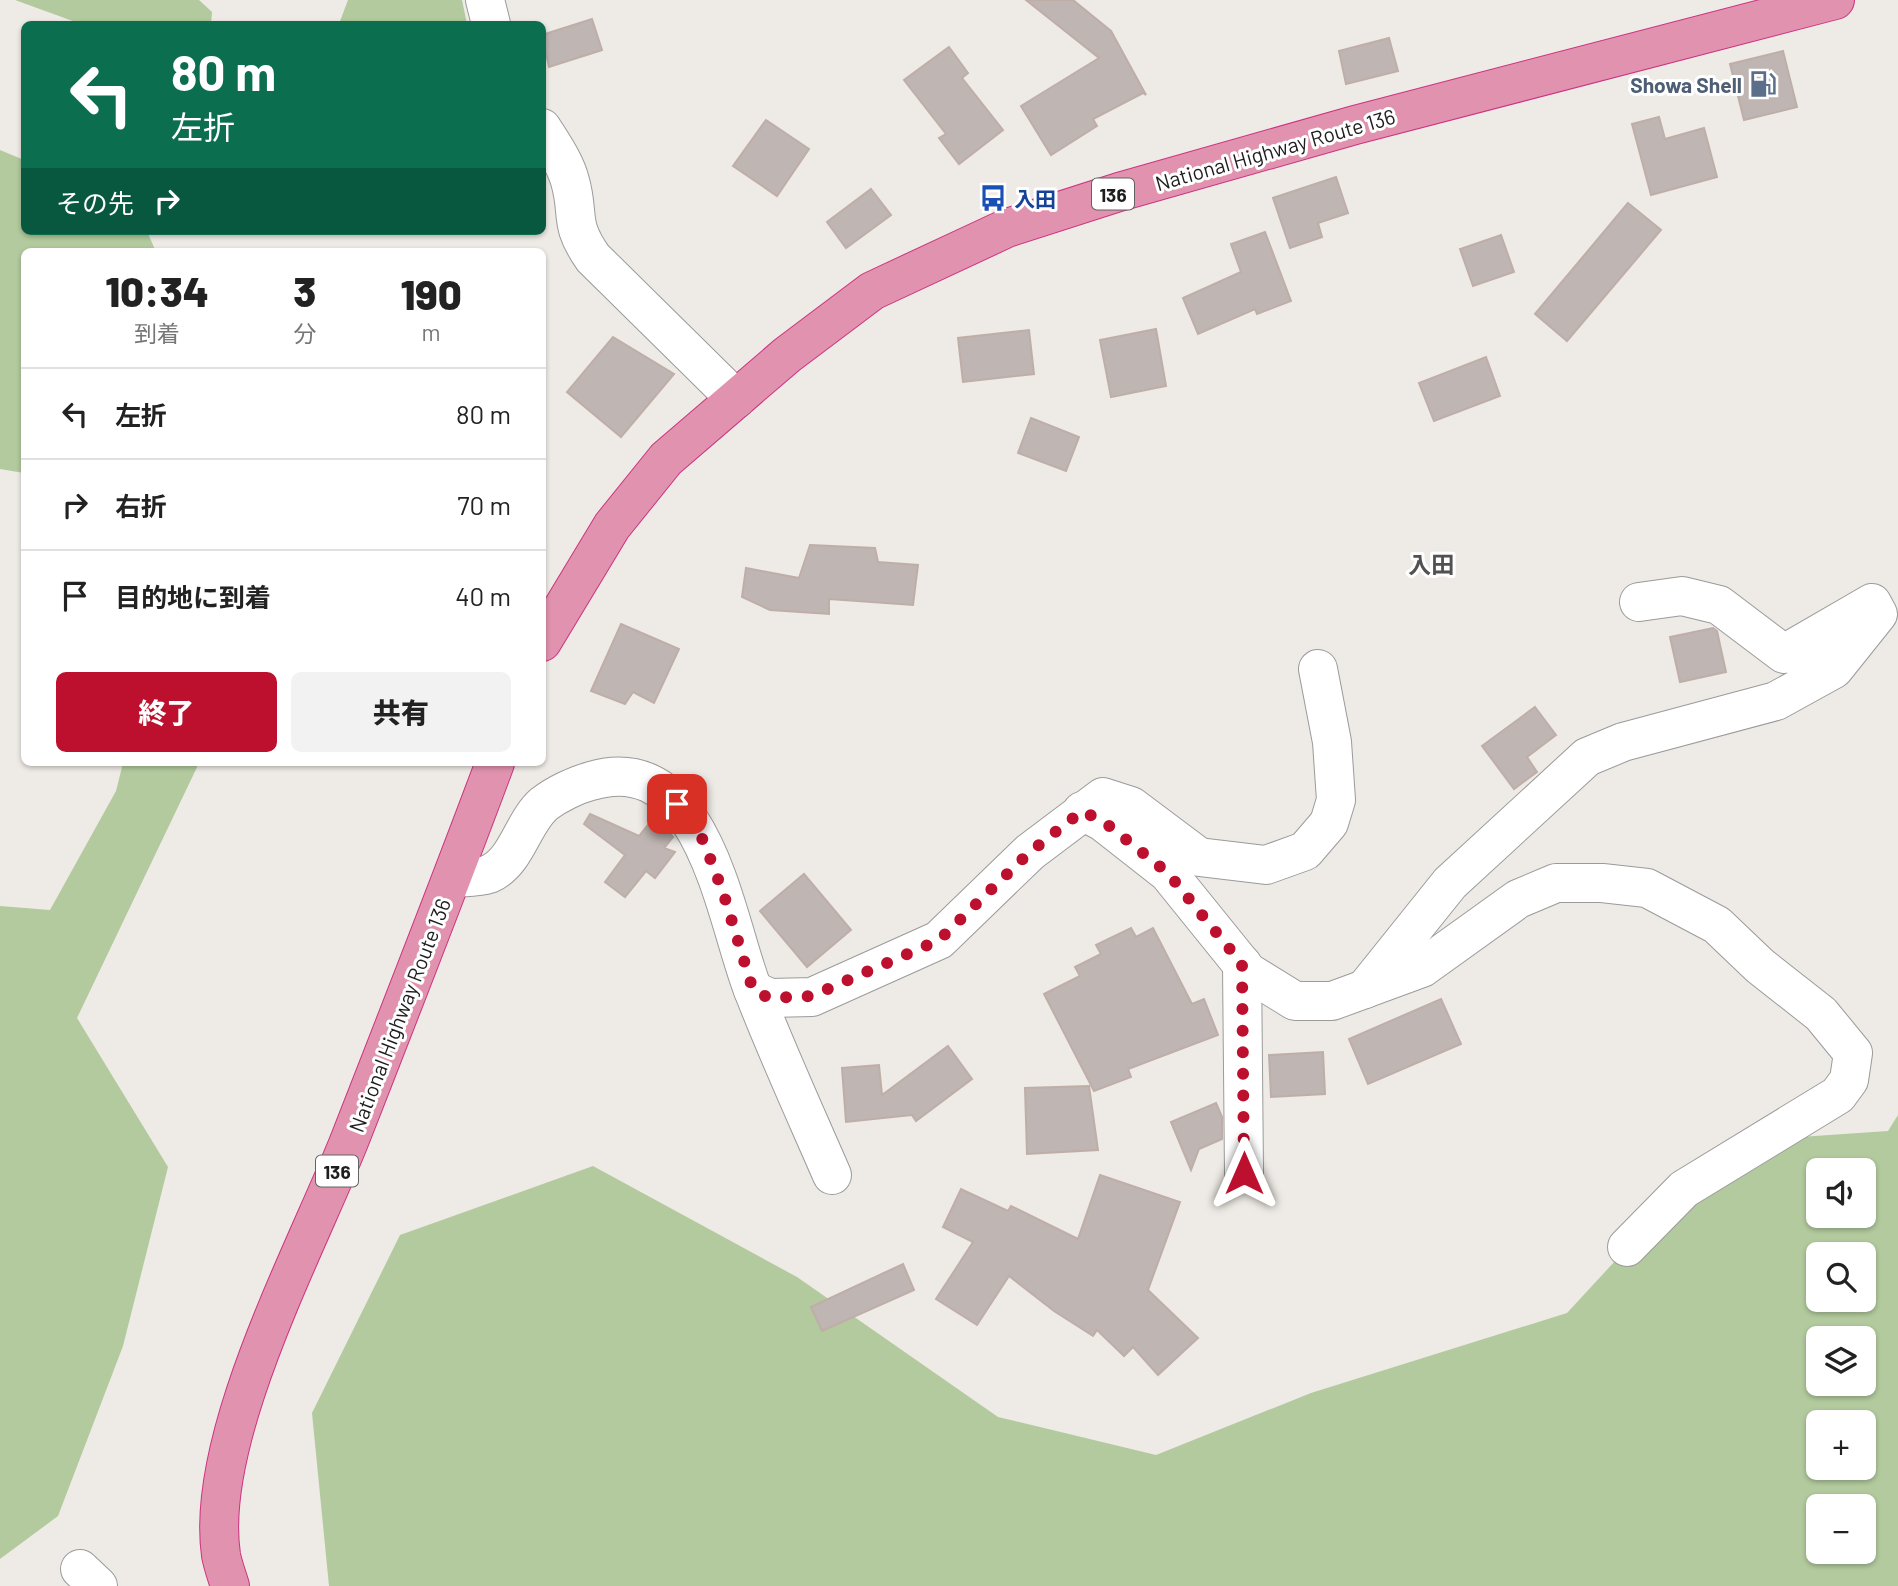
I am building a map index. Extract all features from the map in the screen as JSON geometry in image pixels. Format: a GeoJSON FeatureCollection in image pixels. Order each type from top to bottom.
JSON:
{"type":"FeatureCollection","features":[{"type":"Feature","properties":{"kind":"highway","name":"National Highway Route 136"},"geometry":{"type":"LineString","coordinates":[[546,635],[612,526],[666,459],[787,355],[872,291],[1007,228],[1119,192],[1355,125],[1835,0]]}},
{"type":"Feature","properties":{"kind":"highway","name":"National Highway Route 136"},"geometry":{"type":"LineString","coordinates":[[230,1586],[221,1555],[222,1499],[236,1422],[273,1320],[329,1193],[494,766]]}},
{"type":"Feature","properties":{"kind":"street"},"geometry":{"type":"LineString","coordinates":[[485,0],[490,21]]}},
{"type":"Feature","properties":{"kind":"street"},"geometry":{"type":"LineString","coordinates":[[546,135],[571,182],[573,217],[579,238],[593,258],[736,399]]}},
{"type":"Feature","properties":{"kind":"street"},"geometry":{"type":"LineString","coordinates":[[1364,990],[1450,883],[1587,757],[1623,742],[1776,701],[1834,668],[1878,614],[1872,603],[1856,609],[1784,654],[1719,605],[1682,596],[1639,602]]}},
{"type":"Feature","properties":{"kind":"street"},"geometry":{"type":"LineString","coordinates":[[753,990],[769,998],[812,996],[939,940],[1030,852],[1103,797],[1132,806],[1199,857],[1266,865],[1305,851],[1329,823],[1336,800],[1332,742],[1318,669]]}},
{"type":"Feature","properties":{"kind":"street"},"geometry":{"type":"LineString","coordinates":[[452,878],[487,874],[501,867],[543,805],[573,788],[594,780],[648,780],[677,804],[703,840],[723,892],[753,990],[832,1175]]}},
{"type":"Feature","properties":{"kind":"street"},"geometry":{"type":"LineString","coordinates":[[1082,811],[1103,821],[1168,873],[1248,972],[1295,1001],[1332,1001],[1422,968],[1518,899],[1556,883],[1602,883],[1647,888],[1717,925],[1760,966],[1821,1014],[1853,1053],[1849,1080],[1838,1095],[1684,1189],[1627,1247]]}},
{"type":"Feature","properties":{"kind":"street"},"geometry":{"type":"LineString","coordinates":[[1242,964],[1244,1173]]}},
{"type":"Feature","properties":{"kind":"green space"},"geometry":{"type":"Polygon","coordinates":[[[15,0],[199,0],[212,12],[211,21],[73,21],[15,0]]]}},
{"type":"Feature","properties":{"kind":"green space"},"geometry":{"type":"Polygon","coordinates":[[[348,0],[462,0],[466,21],[340,21],[348,0]]]}},
{"type":"Feature","properties":{"kind":"green space"},"geometry":{"type":"Polygon","coordinates":[[[0,150],[21,159],[21,235],[149,235],[154,248],[21,248],[21,472],[0,469],[0,150]]]}},
{"type":"Feature","properties":{"kind":"green space"},"geometry":{"type":"Polygon","coordinates":[[[122,766],[198,766],[77,1018],[168,1167],[123,1346],[58,1516],[0,1559],[0,906],[50,910],[116,791],[122,766]]]}},
{"type":"Feature","properties":{"kind":"green space"},"geometry":{"type":"Polygon","coordinates":[[[1898,1115],[1898,1586],[329,1586],[312,1413],[400,1235],[593,1166],[797,1277],[998,1417],[1156,1455],[1311,1393],[1567,1313],[1725,1142],[1888,1131],[1898,1115]]]}},
{"type":"Feature","properties":{"kind":"building"},"geometry":{"type":"Polygon","coordinates":[[[1026,0],[1073,0],[1111,31],[1146,95],[1143,93],[1093,119],[1097,126],[1051,155],[1021,106],[1099,58],[1026,0]]]}},
{"type":"Feature","properties":{"kind":"building"},"geometry":{"type":"Polygon","coordinates":[[[592,19],[602,50],[549,67],[546,34],[592,19]]]}},
{"type":"Feature","properties":{"kind":"building"},"geometry":{"type":"Polygon","coordinates":[[[1389,38],[1398,71],[1346,84],[1339,51],[1389,38]]]}},
{"type":"Feature","properties":{"kind":"building"},"geometry":{"type":"Polygon","coordinates":[[[949,47],[968,73],[962,78],[1003,130],[959,164],[939,138],[946,134],[904,80],[949,47]]]}},
{"type":"Feature","properties":{"kind":"building"},"geometry":{"type":"Polygon","coordinates":[[[1783,51],[1797,107],[1744,120],[1730,64],[1783,51]]]}},
{"type":"Feature","properties":{"kind":"building"},"geometry":{"type":"Polygon","coordinates":[[[1659,117],[1665,139],[1704,128],[1717,177],[1651,195],[1632,124],[1659,117]]]}},
{"type":"Feature","properties":{"kind":"building"},"geometry":{"type":"Polygon","coordinates":[[[766,120],[809,149],[777,196],[733,166],[766,120]]]}},
{"type":"Feature","properties":{"kind":"building"},"geometry":{"type":"Polygon","coordinates":[[[1336,177],[1348,213],[1318,223],[1322,237],[1290,248],[1273,198],[1336,177]]]}},
{"type":"Feature","properties":{"kind":"building"},"geometry":{"type":"Polygon","coordinates":[[[871,189],[891,215],[846,248],[827,222],[871,189]]]}},
{"type":"Feature","properties":{"kind":"building"},"geometry":{"type":"Polygon","coordinates":[[[1628,203],[1661,230],[1567,341],[1535,314],[1628,203]]]}},
{"type":"Feature","properties":{"kind":"building"},"geometry":{"type":"Polygon","coordinates":[[[1265,232],[1291,301],[1257,314],[1255,309],[1198,334],[1183,298],[1241,272],[1231,244],[1265,232]]]}},
{"type":"Feature","properties":{"kind":"building"},"geometry":{"type":"Polygon","coordinates":[[[1501,235],[1514,272],[1473,286],[1460,249],[1501,235]]]}},
{"type":"Feature","properties":{"kind":"building"},"geometry":{"type":"Polygon","coordinates":[[[1156,329],[1166,386],[1111,397],[1100,340],[1156,329]]]}},
{"type":"Feature","properties":{"kind":"building"},"geometry":{"type":"Polygon","coordinates":[[[1029,330],[1034,374],[963,382],[958,338],[1029,330]]]}},
{"type":"Feature","properties":{"kind":"building"},"geometry":{"type":"Polygon","coordinates":[[[613,337],[674,374],[621,437],[567,392],[613,337]]]}},
{"type":"Feature","properties":{"kind":"building"},"geometry":{"type":"Polygon","coordinates":[[[1486,357],[1500,396],[1434,421],[1419,383],[1486,357]]]}},
{"type":"Feature","properties":{"kind":"building"},"geometry":{"type":"Polygon","coordinates":[[[1031,418],[1079,437],[1066,471],[1018,453],[1031,418]]]}},
{"type":"Feature","properties":{"kind":"building"},"geometry":{"type":"Polygon","coordinates":[[[810,545],[875,548],[878,562],[918,565],[913,605],[829,599],[829,614],[770,610],[742,597],[746,568],[799,578],[810,545]]]}},
{"type":"Feature","properties":{"kind":"building"},"geometry":{"type":"Polygon","coordinates":[[[621,624],[679,649],[654,703],[633,692],[625,704],[591,691],[621,624]]]}},
{"type":"Feature","properties":{"kind":"building"},"geometry":{"type":"Polygon","coordinates":[[[1713,628],[1717,631],[1726,672],[1680,682],[1670,637],[1713,628]]]}},
{"type":"Feature","properties":{"kind":"building"},"geometry":{"type":"Polygon","coordinates":[[[1535,707],[1556,735],[1527,757],[1537,772],[1514,789],[1482,746],[1535,707]]]}},
{"type":"Feature","properties":{"kind":"building"},"geometry":{"type":"Polygon","coordinates":[[[590,814],[639,836],[655,816],[673,837],[664,848],[675,852],[655,878],[646,871],[625,897],[605,882],[625,855],[584,824],[590,814]]]}},
{"type":"Feature","properties":{"kind":"building"},"geometry":{"type":"Polygon","coordinates":[[[804,874],[851,930],[807,967],[760,911],[804,874]]]}},
{"type":"Feature","properties":{"kind":"building"},"geometry":{"type":"Polygon","coordinates":[[[1131,928],[1136,937],[1153,928],[1192,1004],[1204,999],[1218,1035],[1128,1069],[1131,1077],[1094,1091],[1044,994],[1080,976],[1075,967],[1101,954],[1096,945],[1131,928]]]}},
{"type":"Feature","properties":{"kind":"building"},"geometry":{"type":"Polygon","coordinates":[[[1441,999],[1461,1044],[1368,1084],[1349,1039],[1441,999]]]}},
{"type":"Feature","properties":{"kind":"building"},"geometry":{"type":"Polygon","coordinates":[[[948,1046],[972,1079],[916,1121],[912,1115],[846,1122],[842,1068],[879,1065],[882,1095],[948,1046]]]}},
{"type":"Feature","properties":{"kind":"building"},"geometry":{"type":"Polygon","coordinates":[[[1323,1052],[1325,1094],[1271,1097],[1269,1055],[1323,1052]]]}},
{"type":"Feature","properties":{"kind":"building"},"geometry":{"type":"Polygon","coordinates":[[[1089,1086],[1098,1150],[1027,1154],[1025,1088],[1089,1086]]]}},
{"type":"Feature","properties":{"kind":"building"},"geometry":{"type":"Polygon","coordinates":[[[1216,1103],[1222,1117],[1222,1139],[1199,1149],[1191,1170],[1171,1122],[1216,1103]]]}},
{"type":"Feature","properties":{"kind":"building"},"geometry":{"type":"Polygon","coordinates":[[[1100,1175],[1180,1202],[1148,1290],[1198,1338],[1158,1375],[1133,1347],[1124,1356],[1097,1330],[1093,1336],[1054,1311],[1009,1276],[977,1325],[936,1299],[973,1242],[943,1227],[961,1189],[1008,1211],[1011,1206],[1078,1239],[1100,1175]]]}},
{"type":"Feature","properties":{"kind":"building"},"geometry":{"type":"Polygon","coordinates":[[[903,1264],[914,1290],[822,1331],[811,1307],[903,1264]]]}},
{"type":"Feature","properties":{"kind":"place","name":"Showa Shell"},"geometry":{"type":"Point","coordinates":[1763,84]}},
{"type":"Feature","properties":{"kind":"place","name":"入田"},"geometry":{"type":"Point","coordinates":[993,198]}},
{"type":"Feature","properties":{"kind":"district","name":"入田"},"geometry":{"type":"Point","coordinates":[1431,564]}},
{"type":"Feature","properties":{"kind":"route"},"geometry":{"type":"LineString","coordinates":[[677,804],[703,840],[723,892],[753,990],[769,998],[788,999],[812,996],[840,986],[939,940],[1030,852],[1082,811],[1103,821],[1168,873],[1242,964],[1244,1173]]}}]}
